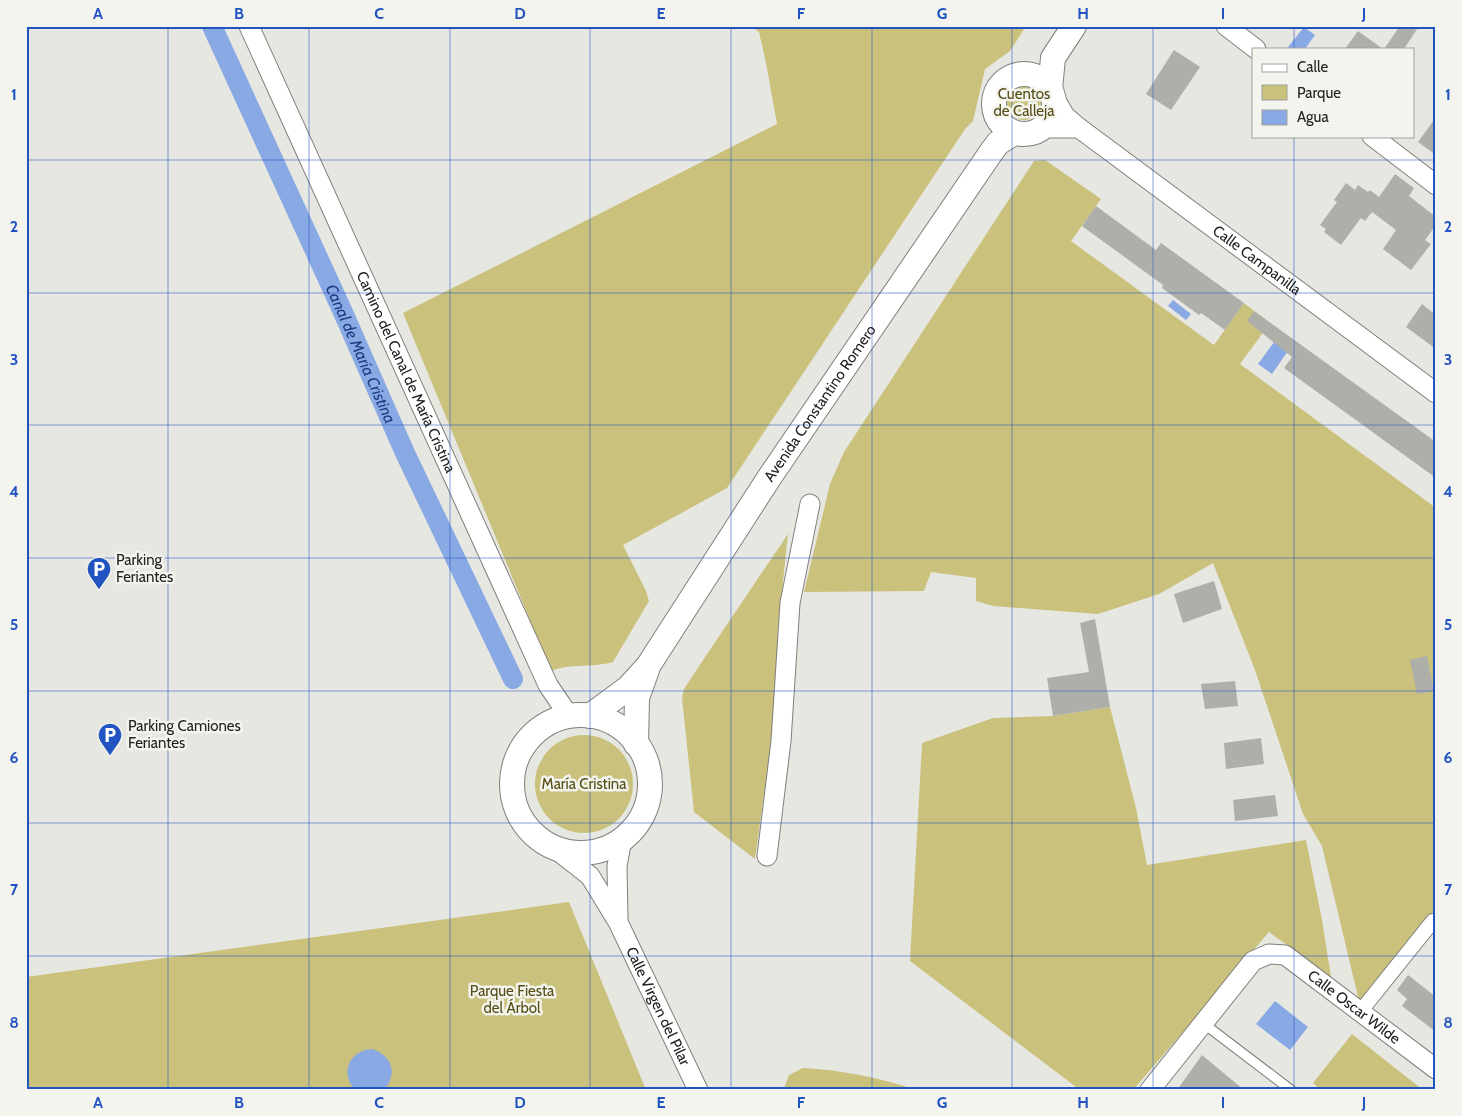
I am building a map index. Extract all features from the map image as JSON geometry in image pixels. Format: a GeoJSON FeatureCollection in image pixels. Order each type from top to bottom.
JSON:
{"type":"FeatureCollection","features":[{"type":"Feature","properties":{"kind":"street","name":"Camino del Canal de María Cristina"},"geometry":{"type":"LineString","coordinates":[[249,26],[548,685],[580,716]]}},
{"type":"Feature","properties":{"kind":"street"},"geometry":{"type":"LineString","coordinates":[[1028,73],[1053,58],[1074,26]]}},
{"type":"Feature","properties":{"kind":"street"},"geometry":{"type":"LineString","coordinates":[[1226,26],[1255,48]]}},
{"type":"Feature","properties":{"kind":"street"},"geometry":{"type":"LineString","coordinates":[[1052,93],[1045,81],[1037,76],[1028,73],[1018,73],[1008,77],[1000,84],[995,93],[993,103],[1003,132],[1032,133],[1042,128],[1049,121],[1053,111],[1053,58]]}},
{"type":"Feature","properties":{"kind":"street","name":"Calle Campanilla"},"geometry":{"type":"LineString","coordinates":[[1052,93],[1065,116],[1079,128],[1436,393]]}},
{"type":"Feature","properties":{"kind":"street"},"geometry":{"type":"LineString","coordinates":[[1042,128],[1079,128]]}},
{"type":"Feature","properties":{"kind":"street","name":"Avenida Constantino Romero"},"geometry":{"type":"LineString","coordinates":[[580,716],[628,688],[648,666],[769,478],[1003,132]]}},
{"type":"Feature","properties":{"kind":"street"},"geometry":{"type":"LineString","coordinates":[[1375,138],[1436,185]]}},
{"type":"Feature","properties":{"kind":"street"},"geometry":{"type":"LineString","coordinates":[[767,856],[781,741],[790,603],[810,504]]}},
{"type":"Feature","properties":{"kind":"street","name":"Avenida Constantino Romero"},"geometry":{"type":"LineString","coordinates":[[636,744],[638,698],[648,666]]}},
{"type":"Feature","properties":{"kind":"street"},"geometry":{"type":"LineString","coordinates":[[580,716],[598,717],[616,724],[632,737],[636,744],[643,754],[650,774],[649,796],[642,817],[629,834],[616,844],[601,850],[585,853],[569,852],[553,847],[535,835],[521,818],[514,797],[513,775],[519,754],[531,736],[549,723],[580,716]]}},
{"type":"Feature","properties":{"kind":"street","name":"Calle Virgen del Pilar"},"geometry":{"type":"LineString","coordinates":[[618,922],[617,866],[622,839]]}},
{"type":"Feature","properties":{"kind":"street","name":"Calle Virgen del Pilar"},"geometry":{"type":"LineString","coordinates":[[553,847],[590,876],[618,922],[692,1084]]}},
{"type":"Feature","properties":{"kind":"street"},"geometry":{"type":"LineString","coordinates":[[1360,1012],[1434,922]]}},
{"type":"Feature","properties":{"kind":"street","name":"Calle Oscar Wilde"},"geometry":{"type":"LineString","coordinates":[[1203,1023],[1253,961],[1269,954],[1285,955],[1436,1069]]}},
{"type":"Feature","properties":{"kind":"street"},"geometry":{"type":"LineString","coordinates":[[1150,1090],[1203,1023]]}},
{"type":"Feature","properties":{"kind":"lane"},"geometry":{"type":"LineString","coordinates":[[1203,1023],[1291,1090]]}},
{"type":"Feature","properties":{"kind":"green space"},"geometry":{"type":"Polygon","coordinates":[[[751,26],[1026,26],[1010,51],[985,69],[973,121],[965,129],[727,488],[623,545],[649,601],[613,662],[566,667],[551,671],[403,313],[777,124],[759,32],[751,26]]]}},
{"type":"Feature","properties":{"kind":"green space","name":"Cuentos de Calleja"},"geometry":{"type":"Polygon","coordinates":[[[1024,86],[1036,91],[1041,103],[1036,115],[1024,120],[1012,115],[1007,103],[1012,91],[1024,86]]]}},
{"type":"Feature","properties":{"kind":"green space"},"geometry":{"type":"Polygon","coordinates":[[[1045,160],[1101,199],[1071,241],[1214,345],[1244,303],[1270,323],[1240,364],[1436,508],[1436,919],[1360,1005],[1322,846],[1303,814],[1255,670],[1213,563],[1159,594],[1098,614],[993,606],[976,601],[976,578],[931,572],[924,591],[804,592],[830,484],[844,452],[1034,161],[1045,160]]]}},
{"type":"Feature","properties":{"kind":"green space"},"geometry":{"type":"Polygon","coordinates":[[[788,534],[778,628],[774,722],[755,859],[694,812],[682,698],[684,689],[788,534]]]}},
{"type":"Feature","properties":{"kind":"green space"},"geometry":{"type":"Polygon","coordinates":[[[1110,707],[1136,808],[1147,865],[1306,840],[1331,977],[1269,932],[1133,1090],[1080,1090],[910,961],[922,743],[993,718],[1053,716],[1110,707]]]}},
{"type":"Feature","properties":{"kind":"green space","name":"María Cristina"},"geometry":{"type":"Polygon","coordinates":[[[584,735],[594,736],[611,743],[625,757],[632,774],[632,794],[625,811],[611,825],[594,832],[584,833],[574,832],[557,825],[543,811],[536,794],[535,784],[536,774],[543,757],[557,743],[574,736],[584,735]]]}},
{"type":"Feature","properties":{"kind":"green space","name":"Parque Fiesta del Árbol"},"geometry":{"type":"Polygon","coordinates":[[[569,902],[646,1090],[26,1090],[26,977],[569,902]]]}},
{"type":"Feature","properties":{"kind":"green space"},"geometry":{"type":"Polygon","coordinates":[[[1352,1034],[1423,1090],[1321,1090],[1313,1083],[1352,1034]]]}},
{"type":"Feature","properties":{"kind":"green space"},"geometry":{"type":"Polygon","coordinates":[[[803,1068],[861,1075],[917,1090],[773,1090],[784,1088],[789,1075],[803,1068]]]}},
{"type":"Feature","properties":{"kind":"water"},"geometry":{"type":"Polygon","coordinates":[[[1304,27],[1315,35],[1306,48],[1288,47],[1304,27]]]}},
{"type":"Feature","properties":{"kind":"water"},"geometry":{"type":"Polygon","coordinates":[[[1173,300],[1191,314],[1186,320],[1168,306],[1173,300]]]}},
{"type":"Feature","properties":{"kind":"water"},"geometry":{"type":"Polygon","coordinates":[[[1277,338],[1290,348],[1272,374],[1258,364],[1277,338]]]}},
{"type":"Feature","properties":{"kind":"water"},"geometry":{"type":"Polygon","coordinates":[[[1275,1001],[1308,1027],[1290,1050],[1256,1024],[1275,1001]]]}},
{"type":"Feature","properties":{"kind":"water"},"geometry":{"type":"Polygon","coordinates":[[[372,1049],[388,1060],[392,1072],[391,1078],[384,1090],[355,1090],[348,1077],[349,1064],[358,1053],[372,1049]]]}},
{"type":"Feature","properties":{"kind":"building"},"geometry":{"type":"Polygon","coordinates":[[[1400,26],[1419,26],[1405,48],[1385,48],[1400,26]]]}},
{"type":"Feature","properties":{"kind":"building"},"geometry":{"type":"Polygon","coordinates":[[[1358,31],[1382,48],[1346,48],[1358,31]]]}},
{"type":"Feature","properties":{"kind":"building"},"geometry":{"type":"Polygon","coordinates":[[[1174,50],[1200,67],[1171,110],[1146,94],[1174,50]]]}},
{"type":"Feature","properties":{"kind":"building"},"geometry":{"type":"Polygon","coordinates":[[[1436,117],[1436,155],[1418,142],[1436,117]]]}},
{"type":"Feature","properties":{"kind":"building"},"geometry":{"type":"Polygon","coordinates":[[[1395,174],[1414,188],[1409,196],[1436,217],[1433,229],[1425,240],[1431,244],[1411,270],[1383,249],[1396,230],[1372,212],[1365,221],[1361,218],[1341,245],[1324,232],[1326,229],[1320,225],[1337,202],[1334,200],[1346,183],[1355,190],[1358,185],[1368,192],[1370,190],[1379,197],[1395,174]]]}},
{"type":"Feature","properties":{"kind":"building"},"geometry":{"type":"Polygon","coordinates":[[[1096,206],[1156,250],[1161,243],[1244,303],[1225,330],[1201,313],[1199,315],[1162,288],[1163,285],[1082,226],[1096,206]]]}},
{"type":"Feature","properties":{"kind":"building"},"geometry":{"type":"Polygon","coordinates":[[[1422,304],[1436,315],[1436,349],[1406,327],[1422,304]]]}},
{"type":"Feature","properties":{"kind":"building"},"geometry":{"type":"Polygon","coordinates":[[[1254,311],[1436,442],[1436,478],[1284,368],[1292,357],[1247,321],[1254,311]]]}},
{"type":"Feature","properties":{"kind":"building"},"geometry":{"type":"Polygon","coordinates":[[[1214,581],[1222,609],[1183,623],[1174,594],[1214,581]]]}},
{"type":"Feature","properties":{"kind":"building"},"geometry":{"type":"Polygon","coordinates":[[[1095,619],[1110,707],[1053,716],[1047,678],[1089,672],[1080,623],[1095,619]]]}},
{"type":"Feature","properties":{"kind":"building"},"geometry":{"type":"Polygon","coordinates":[[[1427,656],[1434,691],[1417,694],[1410,660],[1427,656]]]}},
{"type":"Feature","properties":{"kind":"building"},"geometry":{"type":"Polygon","coordinates":[[[1235,681],[1238,706],[1205,709],[1201,684],[1235,681]]]}},
{"type":"Feature","properties":{"kind":"building"},"geometry":{"type":"Polygon","coordinates":[[[1261,738],[1264,764],[1226,769],[1224,743],[1261,738]]]}},
{"type":"Feature","properties":{"kind":"building"},"geometry":{"type":"Polygon","coordinates":[[[1275,795],[1278,816],[1235,821],[1233,800],[1275,795]]]}},
{"type":"Feature","properties":{"kind":"building"},"geometry":{"type":"Polygon","coordinates":[[[1408,975],[1436,997],[1436,1032],[1402,1006],[1407,999],[1397,990],[1408,975]]]}},
{"type":"Feature","properties":{"kind":"building"},"geometry":{"type":"Polygon","coordinates":[[[1202,1055],[1244,1090],[1177,1090],[1202,1055]]]}},
{"type":"Feature","properties":{"kind":"waterway","name":"Canal de María Cristina"},"geometry":{"type":"LineString","coordinates":[[212,26],[405,453],[513,679]]}},
{"type":"Feature","properties":{"kind":"place","name":"Parking Feriantes"},"geometry":{"type":"Point","coordinates":[99,590]}},
{"type":"Feature","properties":{"kind":"place","name":"Parking Camiones Feriantes"},"geometry":{"type":"Point","coordinates":[110,756]}}]}
